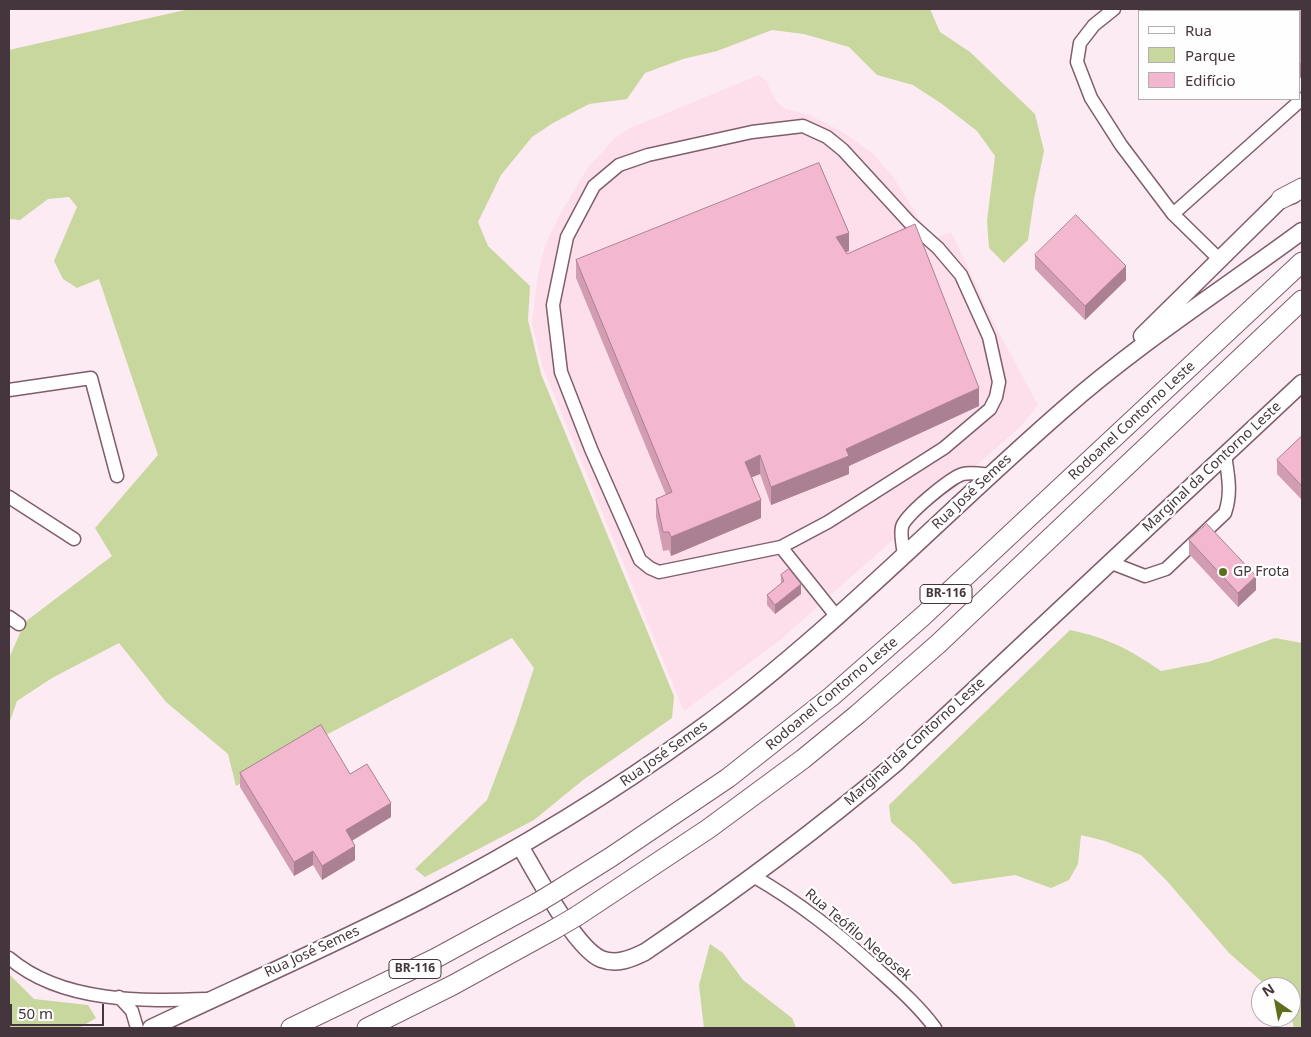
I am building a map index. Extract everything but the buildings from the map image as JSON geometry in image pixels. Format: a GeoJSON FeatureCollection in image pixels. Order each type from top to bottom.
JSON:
{"type":"FeatureCollection","features":[{"type":"Feature","properties":{"kind":"highway"},"geometry":{"type":"LineString","coordinates":[[1281,199],[1302,188]]}},
{"type":"Feature","properties":{"kind":"highway","name":"Rodoanel Contorno Leste"},"geometry":{"type":"LineString","coordinates":[[291,1028],[436,958],[537,903],[619,852],[728,778],[832,696],[923,616],[1302,262]]}},
{"type":"Feature","properties":{"kind":"highway","name":"Rodoanel Contorno Leste"},"geometry":{"type":"LineString","coordinates":[[367,1028],[453,985],[577,916],[708,829],[803,759],[938,644],[1302,300]]}},
{"type":"Feature","properties":{"kind":"main road"},"geometry":{"type":"LineString","coordinates":[[1281,199],[1302,193]]}},
{"type":"Feature","properties":{"kind":"main road","name":"Rua José Semes"},"geometry":{"type":"LineString","coordinates":[[151,1028],[376,923],[520,846],[612,790],[698,730],[771,674],[837,617],[1105,373],[1281,199]]}},
{"type":"Feature","properties":{"kind":"main road","name":"Rua José Semes"},"geometry":{"type":"LineString","coordinates":[[1105,373],[1302,231]]}},
{"type":"Feature","properties":{"kind":"main road","name":"Marginal da Contorno Leste"},"geometry":{"type":"LineString","coordinates":[[520,846],[576,937],[592,954],[602,960],[613,962],[624,961],[645,952],[753,876],[826,821],[896,763],[1302,383]]}},
{"type":"Feature","properties":{"kind":"street"},"geometry":{"type":"LineString","coordinates":[[1114,9],[1094,25],[1080,43],[1077,62],[1091,98],[1121,145],[1172,214],[1219,259]]}},
{"type":"Feature","properties":{"kind":"street"},"geometry":{"type":"LineString","coordinates":[[1172,214],[1301,100]]}},
{"type":"Feature","properties":{"kind":"street"},"geometry":{"type":"LineString","coordinates":[[803,126],[827,137],[843,150],[910,223],[938,248],[961,275],[989,337],[999,382],[996,397],[990,409],[944,448],[828,522],[781,547],[659,572],[640,560],[590,449],[561,372],[553,305],[567,237],[594,186],[619,165],[648,155],[752,132],[803,126]]}},
{"type":"Feature","properties":{"kind":"street"},"geometry":{"type":"LineString","coordinates":[[1281,199],[1302,180]]}},
{"type":"Feature","properties":{"kind":"street"},"geometry":{"type":"LineString","coordinates":[[9,390],[91,378],[118,476]]}},
{"type":"Feature","properties":{"kind":"street"},"geometry":{"type":"LineString","coordinates":[[1109,562],[1146,576],[1166,568],[1225,513],[1229,501],[1230,486],[1225,455]]}},
{"type":"Feature","properties":{"kind":"street"},"geometry":{"type":"LineString","coordinates":[[904,555],[902,526],[911,514],[953,478],[964,474],[991,475]]}},
{"type":"Feature","properties":{"kind":"street"},"geometry":{"type":"LineString","coordinates":[[9,497],[74,539]]}},
{"type":"Feature","properties":{"kind":"street"},"geometry":{"type":"LineString","coordinates":[[781,547],[837,617]]}},
{"type":"Feature","properties":{"kind":"street","name":"Rua Teófilo Negosek"},"geometry":{"type":"LineString","coordinates":[[753,876],[786,894],[835,932],[909,998],[935,1028]]}},
{"type":"Feature","properties":{"kind":"street"},"geometry":{"type":"LineString","coordinates":[[9,958],[27,971],[50,982],[88,993],[160,1000],[214,998]]}},
{"type":"Feature","properties":{"kind":"street"},"geometry":{"type":"LineString","coordinates":[[119,997],[132,1011],[138,1028]]}},
{"type":"Feature","properties":{"kind":"shaded area"},"geometry":{"type":"Polygon","coordinates":[[[759,75],[766,81],[776,101],[785,109],[807,114],[841,131],[872,153],[894,178],[932,240],[951,232],[996,327],[1038,405],[1022,425],[780,640],[684,711],[543,368],[532,324],[537,280],[545,245],[563,209],[587,169],[614,139],[628,129],[759,75]]]}},
{"type":"Feature","properties":{"kind":"green space"},"geometry":{"type":"Polygon","coordinates":[[[187,9],[930,9],[940,32],[970,52],[1035,114],[1044,151],[1028,240],[1004,263],[989,248],[987,221],[995,156],[977,131],[913,85],[877,75],[849,47],[804,34],[772,30],[717,51],[683,59],[645,73],[627,99],[589,104],[553,123],[532,137],[501,175],[478,222],[488,246],[530,286],[528,320],[541,374],[674,696],[672,718],[583,780],[534,820],[425,877],[415,869],[487,800],[516,723],[534,668],[512,638],[322,737],[236,786],[228,754],[166,702],[119,643],[52,678],[17,701],[9,724],[9,658],[25,622],[112,556],[95,528],[158,455],[99,279],[77,288],[63,279],[54,261],[77,207],[69,197],[48,199],[20,220],[9,219],[9,50],[187,9]]]}},
{"type":"Feature","properties":{"kind":"green space"},"geometry":{"type":"Polygon","coordinates":[[[1070,630],[1118,645],[1161,671],[1208,662],[1275,638],[1302,643],[1302,1028],[1294,1027],[1301,1027],[1301,977],[1257,977],[1229,953],[1167,881],[1141,855],[1105,841],[1081,835],[1078,864],[1069,880],[1051,888],[1015,875],[953,884],[915,843],[891,822],[889,805],[1070,630]]]}},
{"type":"Feature","properties":{"kind":"green space"},"geometry":{"type":"Polygon","coordinates":[[[710,944],[723,953],[743,980],[792,1018],[796,1028],[704,1028],[699,985],[710,944]]]}},
{"type":"Feature","properties":{"kind":"green space"},"geometry":{"type":"Polygon","coordinates":[[[9,974],[34,999],[88,1005],[96,1018],[79,1028],[9,1028],[9,974]]]}},
{"type":"Feature","properties":{"kind":"place","name":"GP Frota"},"geometry":{"type":"Point","coordinates":[1223,572]}}]}
